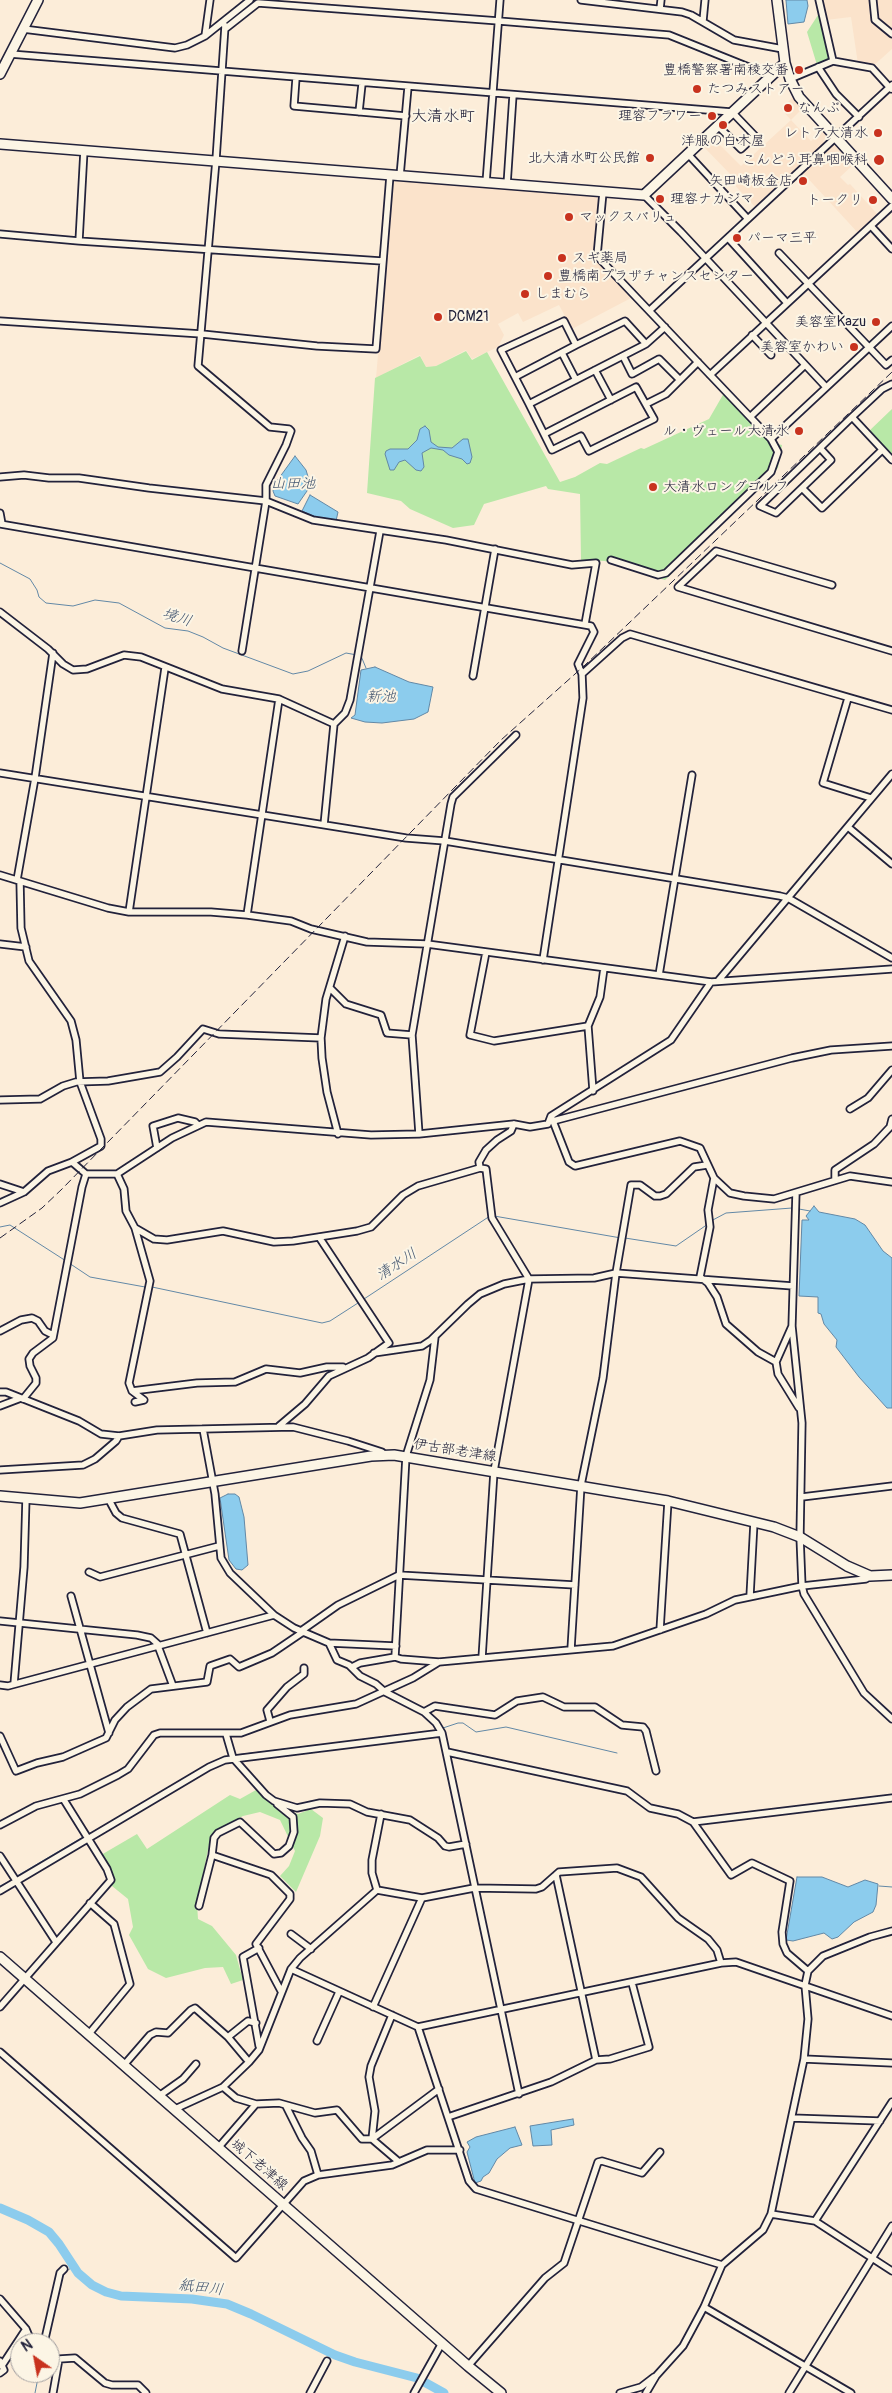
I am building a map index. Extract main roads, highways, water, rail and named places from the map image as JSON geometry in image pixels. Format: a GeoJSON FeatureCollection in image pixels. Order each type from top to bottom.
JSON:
{"type":"FeatureCollection","features":[{"type":"Feature","properties":{"kind":"main road"},"geometry":{"type":"LineString","coordinates":[[0,74],[38,0]]}},
{"type":"Feature","properties":{"kind":"main road"},"geometry":{"type":"LineString","coordinates":[[777,0],[785,63],[799,97],[835,139],[892,199]]}},
{"type":"Feature","properties":{"kind":"main road"},"geometry":{"type":"LineString","coordinates":[[0,144],[644,195],[785,63]]}},
{"type":"Feature","properties":{"kind":"main road","name":"伊古部老津線"},"geometry":{"type":"LineString","coordinates":[[0,1496],[80,1503],[109,1500],[371,1456],[394,1454],[668,1501],[774,1527],[800,1537],[848,1566],[870,1576],[892,1575]]}},
{"type":"Feature","properties":{"kind":"main road","name":"城下老津線"},"geometry":{"type":"LineString","coordinates":[[0,1957],[501,2393]]}},
{"type":"Feature","properties":{"kind":"water"},"geometry":{"type":"Polygon","coordinates":[[[786,0],[807,0],[808,6],[804,22],[788,24],[786,0]]]}},
{"type":"Feature","properties":{"kind":"water"},"geometry":{"type":"Polygon","coordinates":[[[425,426],[429,430],[431,442],[438,447],[452,448],[463,439],[468,439],[472,457],[470,463],[467,464],[462,459],[449,455],[443,450],[431,448],[422,453],[424,467],[421,471],[416,470],[405,460],[399,462],[394,470],[390,470],[385,454],[386,451],[390,449],[408,449],[417,440],[420,429],[425,426]]]}},
{"type":"Feature","properties":{"kind":"water","name":"山田池"},"geometry":{"type":"Polygon","coordinates":[[[295,456],[306,470],[309,480],[307,491],[298,504],[275,496],[273,491],[274,485],[295,456]]]}},
{"type":"Feature","properties":{"kind":"water"},"geometry":{"type":"Polygon","coordinates":[[[310,495],[338,512],[336,521],[318,518],[302,511],[310,495]]]}},
{"type":"Feature","properties":{"kind":"water","name":"新池"},"geometry":{"type":"Polygon","coordinates":[[[375,667],[409,682],[433,687],[428,712],[414,719],[382,723],[365,722],[351,718],[355,715],[361,670],[375,667]]]}},
{"type":"Feature","properties":{"kind":"water"},"geometry":{"type":"Polygon","coordinates":[[[814,1206],[819,1212],[855,1219],[865,1225],[883,1251],[892,1258],[892,1408],[887,1408],[859,1377],[836,1347],[837,1340],[824,1324],[821,1314],[818,1313],[818,1297],[799,1296],[802,1220],[809,1220],[806,1216],[814,1206]]]}},
{"type":"Feature","properties":{"kind":"water"},"geometry":{"type":"Polygon","coordinates":[[[228,1494],[235,1494],[239,1497],[244,1517],[248,1565],[242,1570],[236,1569],[229,1560],[220,1498],[228,1494]]]}},
{"type":"Feature","properties":{"kind":"water"},"geometry":{"type":"Polygon","coordinates":[[[797,1877],[822,1877],[848,1887],[865,1880],[878,1884],[876,1905],[873,1912],[854,1922],[838,1937],[832,1939],[824,1933],[793,1941],[786,1940],[797,1877]]]}},
{"type":"Feature","properties":{"kind":"water"},"geometry":{"type":"Polygon","coordinates":[[[573,2119],[574,2125],[551,2130],[552,2145],[533,2146],[530,2126],[573,2119]]]}},
{"type":"Feature","properties":{"kind":"water"},"geometry":{"type":"Polygon","coordinates":[[[515,2127],[522,2145],[510,2148],[497,2159],[489,2173],[481,2181],[475,2183],[467,2152],[470,2147],[467,2142],[476,2137],[515,2127]]]}},
{"type":"Feature","properties":{"kind":"waterway","name":"境川"},"geometry":{"type":"LineString","coordinates":[[0,563],[30,579],[39,597],[46,603],[73,606],[95,600],[119,603],[165,628],[188,631],[223,648],[293,674],[308,671],[346,653],[357,655]]}},
{"type":"Feature","properties":{"kind":"waterway","name":"境川"},"geometry":{"type":"LineString","coordinates":[[361,656],[366,668]]}},
{"type":"Feature","properties":{"kind":"waterway","name":"清水川"},"geometry":{"type":"LineString","coordinates":[[711,1221],[726,1213],[792,1208]]}},
{"type":"Feature","properties":{"kind":"waterway","name":"清水川"},"geometry":{"type":"LineString","coordinates":[[799,1209],[810,1211]]}},
{"type":"Feature","properties":{"kind":"waterway","name":"清水川"},"geometry":{"type":"LineString","coordinates":[[364,1299],[490,1216]]}},
{"type":"Feature","properties":{"kind":"waterway","name":"清水川"},"geometry":{"type":"LineString","coordinates":[[494,1216],[621,1238]]}},
{"type":"Feature","properties":{"kind":"waterway","name":"清水川"},"geometry":{"type":"LineString","coordinates":[[625,1238],[676,1246],[708,1224]]}},
{"type":"Feature","properties":{"kind":"waterway","name":"清水川"},"geometry":{"type":"LineString","coordinates":[[0,1227],[10,1225],[66,1261]]}},
{"type":"Feature","properties":{"kind":"waterway","name":"清水川"},"geometry":{"type":"LineString","coordinates":[[69,1263],[90,1277],[145,1287]]}},
{"type":"Feature","properties":{"kind":"waterway","name":"清水川"},"geometry":{"type":"LineString","coordinates":[[152,1287],[322,1323],[330,1321],[358,1303]]}},
{"type":"Feature","properties":{"kind":"waterway"},"geometry":{"type":"LineString","coordinates":[[443,1728],[458,1723],[463,1723],[476,1732],[506,1727],[617,1753]]}},
{"type":"Feature","properties":{"kind":"waterway"},"geometry":{"type":"LineString","coordinates":[[235,1755],[437,1731]]}},
{"type":"Feature","properties":{"kind":"waterway"},"geometry":{"type":"LineString","coordinates":[[89,1834],[162,1792]]}},
{"type":"Feature","properties":{"kind":"waterway"},"geometry":{"type":"LineString","coordinates":[[17,1876],[83,1837]]}},
{"type":"Feature","properties":{"kind":"waterway"},"geometry":{"type":"LineString","coordinates":[[0,1886],[12,1880]]}},
{"type":"Feature","properties":{"kind":"waterway"},"geometry":{"type":"LineString","coordinates":[[879,1886],[892,1887]]}},
{"type":"Feature","properties":{"kind":"waterway","name":"紙田川"},"geometry":{"type":"LineString","coordinates":[[0,2208],[28,2220],[49,2232],[78,2273],[92,2285],[106,2292],[121,2296],[192,2299],[227,2304],[335,2355],[417,2378],[444,2393]]}},
{"type":"Feature","properties":{"kind":"waterway"},"geometry":{"type":"LineString","coordinates":[[67,2271],[72,2267]]}},
{"type":"Feature","properties":{"kind":"waterway"},"geometry":{"type":"LineString","coordinates":[[35,2393],[37,2383]]}},
{"type":"Feature","properties":{"kind":"railway"},"geometry":{"type":"LineString","coordinates":[[0,1238],[42,1208],[62,1189],[501,740],[584,666],[892,372]]}},
{"type":"Feature","properties":{"kind":"place","name":"豊橋警察署南稜交番"},"geometry":{"type":"Point","coordinates":[799,70]}},
{"type":"Feature","properties":{"kind":"place","name":"たつみストアー"},"geometry":{"type":"Point","coordinates":[697,89]}},
{"type":"Feature","properties":{"kind":"place","name":"なんぶ"},"geometry":{"type":"Point","coordinates":[788,108]}},
{"type":"Feature","properties":{"kind":"place","name":"理容フラワー"},"geometry":{"type":"Point","coordinates":[712,116]}},
{"type":"Feature","properties":{"kind":"place","name":"洋服の白木屋"},"geometry":{"type":"Point","coordinates":[723,125]}},
{"type":"Feature","properties":{"kind":"place","name":"レトア大清水"},"geometry":{"type":"Point","coordinates":[878,133]}},
{"type":"Feature","properties":{"kind":"place","name":"北大清水町公民館"},"geometry":{"type":"Point","coordinates":[650,158]}},
{"type":"Feature","properties":{"kind":"place","name":"こんどう耳鼻咽喉科"},"geometry":{"type":"Point","coordinates":[879,160]}},
{"type":"Feature","properties":{"kind":"place","name":"矢田崎板金店"},"geometry":{"type":"Point","coordinates":[803,181]}},
{"type":"Feature","properties":{"kind":"place","name":"理容ナカジマ"},"geometry":{"type":"Point","coordinates":[660,199]}},
{"type":"Feature","properties":{"kind":"place","name":"トークリ"},"geometry":{"type":"Point","coordinates":[873,200]}},
{"type":"Feature","properties":{"kind":"place","name":"マックスバリュ"},"geometry":{"type":"Point","coordinates":[569,217]}},
{"type":"Feature","properties":{"kind":"place","name":"パーマ三平"},"geometry":{"type":"Point","coordinates":[737,238]}},
{"type":"Feature","properties":{"kind":"place","name":"スギ薬局"},"geometry":{"type":"Point","coordinates":[562,258]}},
{"type":"Feature","properties":{"kind":"place","name":"豊橋南プラザチャンスセンター"},"geometry":{"type":"Point","coordinates":[548,276]}},
{"type":"Feature","properties":{"kind":"place","name":"しまむら"},"geometry":{"type":"Point","coordinates":[525,294]}},
{"type":"Feature","properties":{"kind":"place","name":"DCM21"},"geometry":{"type":"Point","coordinates":[438,317]}},
{"type":"Feature","properties":{"kind":"place","name":"美容室Kazu"},"geometry":{"type":"Point","coordinates":[876,322]}},
{"type":"Feature","properties":{"kind":"place","name":"美容室かわい"},"geometry":{"type":"Point","coordinates":[854,347]}},
{"type":"Feature","properties":{"kind":"place","name":"ル・ヴェール大清水"},"geometry":{"type":"Point","coordinates":[799,431]}},
{"type":"Feature","properties":{"kind":"place","name":"大清水ロングゴルフ"},"geometry":{"type":"Point","coordinates":[653,487]}},
{"type":"Feature","properties":{"kind":"district","name":"大清水町"},"geometry":{"type":"Point","coordinates":[443,117]}}]}
